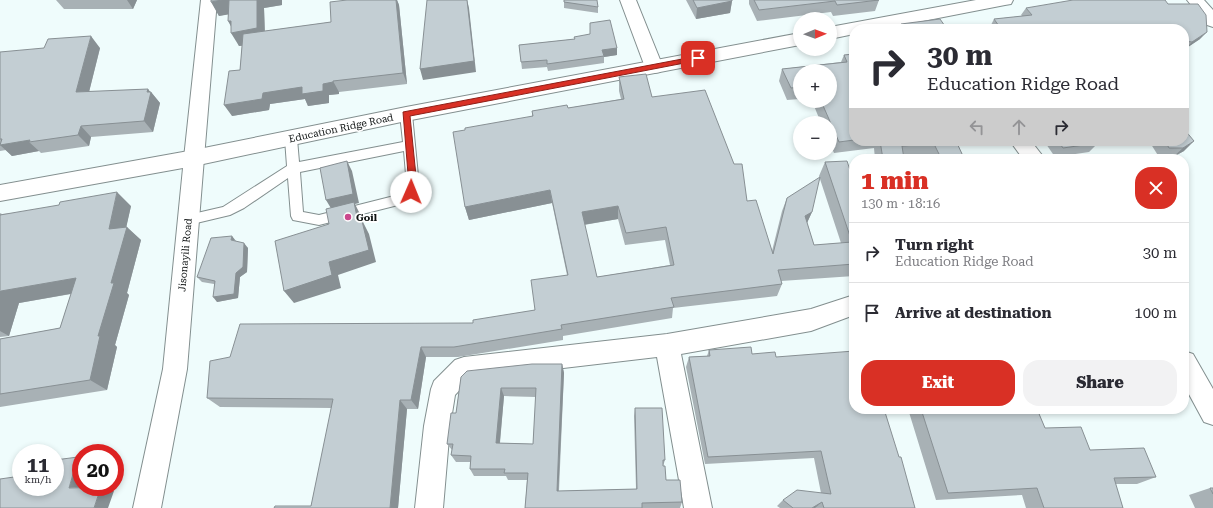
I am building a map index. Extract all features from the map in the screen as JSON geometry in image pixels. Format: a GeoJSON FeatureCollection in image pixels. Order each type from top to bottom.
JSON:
{"type":"FeatureCollection","features":[{"type":"Feature","properties":{"kind":"street","name":"Jisonayili Road"},"geometry":{"type":"LineString","coordinates":[[147,508],[175,369],[209,0]]}},
{"type":"Feature","properties":{"kind":"street"},"geometry":{"type":"LineString","coordinates":[[628,0],[654,67]]}},
{"type":"Feature","properties":{"kind":"street"},"geometry":{"type":"LineString","coordinates":[[877,24],[1005,0]]}},
{"type":"Feature","properties":{"kind":"street"},"geometry":{"type":"LineString","coordinates":[[1195,0],[1213,21]]}},
{"type":"Feature","properties":{"kind":"street"},"geometry":{"type":"LineString","coordinates":[[930,14],[937,24]]}},
{"type":"Feature","properties":{"kind":"street"},"geometry":{"type":"LineString","coordinates":[[837,32],[849,29]]}},
{"type":"Feature","properties":{"kind":"street","name":"Education Ridge Road"},"geometry":{"type":"LineString","coordinates":[[0,194],[194,158],[406,114],[793,40]]}},
{"type":"Feature","properties":{"kind":"street"},"geometry":{"type":"LineString","coordinates":[[1024,146],[1031,154]]}},
{"type":"Feature","properties":{"kind":"street"},"geometry":{"type":"LineString","coordinates":[[429,508],[437,426],[443,389],[464,368],[667,344],[811,320],[849,307]]}},
{"type":"Feature","properties":{"kind":"street"},"geometry":{"type":"LineString","coordinates":[[667,344],[698,508]]}},
{"type":"Feature","properties":{"kind":"street"},"geometry":{"type":"LineString","coordinates":[[1189,371],[1213,413]]}},
{"type":"Feature","properties":{"kind":"lane"},"geometry":{"type":"LineString","coordinates":[[291,139],[297,216],[319,220],[406,198],[411,192],[413,186],[406,114]]}},
{"type":"Feature","properties":{"kind":"lane"},"geometry":{"type":"LineString","coordinates":[[188,220],[226,211],[240,204],[294,168],[410,145]]}},
{"type":"Feature","properties":{"kind":"building"},"geometry":{"type":"Polygon","coordinates":[[[211,0],[222,0],[211,2],[211,0]]]}},
{"type":"Feature","properties":{"kind":"building"},"geometry":{"type":"Polygon","coordinates":[[[229,0],[257,0],[257,28],[231,33],[231,21],[228,21],[229,0]]]}},
{"type":"Feature","properties":{"kind":"building"},"geometry":{"type":"Polygon","coordinates":[[[347,0],[396,0],[403,73],[333,81],[323,84],[323,91],[302,94],[302,87],[263,93],[262,99],[224,105],[229,71],[240,70],[243,34],[331,22],[330,2],[347,0]]]}},
{"type":"Feature","properties":{"kind":"building"},"geometry":{"type":"Polygon","coordinates":[[[427,0],[467,0],[474,61],[420,69],[427,0]]]}},
{"type":"Feature","properties":{"kind":"building"},"geometry":{"type":"Polygon","coordinates":[[[564,0],[597,0],[598,7],[564,2],[564,0]]]}},
{"type":"Feature","properties":{"kind":"building"},"geometry":{"type":"Polygon","coordinates":[[[693,0],[732,0],[732,1],[697,8],[693,0]]]}},
{"type":"Feature","properties":{"kind":"building"},"geometry":{"type":"Polygon","coordinates":[[[754,0],[879,0],[837,5],[835,1],[759,10],[754,0]]]}},
{"type":"Feature","properties":{"kind":"building"},"geometry":{"type":"Polygon","coordinates":[[[1073,0],[1165,0],[1168,4],[1198,4],[1206,15],[1207,32],[1192,42],[1189,42],[1189,24],[998,24],[994,19],[1032,15],[1026,8],[1073,0]]]}},
{"type":"Feature","properties":{"kind":"building"},"geometry":{"type":"Polygon","coordinates":[[[940,19],[944,24],[901,24],[940,19]]]}},
{"type":"Feature","properties":{"kind":"building"},"geometry":{"type":"Polygon","coordinates":[[[610,20],[617,48],[602,50],[604,56],[547,64],[547,60],[521,62],[519,45],[575,39],[574,37],[590,34],[590,23],[610,20]]]}},
{"type":"Feature","properties":{"kind":"building"},"geometry":{"type":"Polygon","coordinates":[[[91,36],[76,92],[148,89],[147,92],[151,92],[144,121],[81,126],[78,135],[0,145],[2,139],[0,139],[0,52],[44,48],[48,39],[91,36]]]}},
{"type":"Feature","properties":{"kind":"building"},"geometry":{"type":"Polygon","coordinates":[[[849,54],[849,141],[839,142],[837,137],[837,116],[828,116],[824,108],[837,108],[837,64],[828,64],[847,62],[844,55],[849,54]]]}},
{"type":"Feature","properties":{"kind":"building"},"geometry":{"type":"Polygon","coordinates":[[[793,68],[793,88],[791,88],[782,69],[793,68]]]}},
{"type":"Feature","properties":{"kind":"building"},"geometry":{"type":"Polygon","coordinates":[[[646,74],[652,97],[705,90],[734,164],[742,164],[747,201],[756,200],[773,254],[787,198],[820,177],[812,212],[805,216],[814,245],[849,242],[849,264],[778,270],[782,284],[671,298],[674,307],[561,325],[562,329],[454,347],[421,347],[411,400],[400,400],[390,508],[274,508],[275,506],[311,506],[333,399],[207,398],[210,361],[230,357],[240,324],[473,323],[473,320],[535,310],[531,280],[568,275],[550,190],[465,207],[453,132],[465,130],[465,128],[533,116],[532,111],[567,105],[568,108],[624,99],[619,77],[646,74]],[[618,206],[582,212],[597,277],[674,265],[666,227],[626,233],[618,206]]]}},
{"type":"Feature","properties":{"kind":"building"},"geometry":{"type":"Polygon","coordinates":[[[1189,135],[1194,141],[1189,144],[1189,135]]]}},
{"type":"Feature","properties":{"kind":"building"},"geometry":{"type":"Polygon","coordinates":[[[881,146],[902,146],[903,154],[882,154],[881,146]]]}},
{"type":"Feature","properties":{"kind":"building"},"geometry":{"type":"Polygon","coordinates":[[[935,146],[958,146],[962,154],[939,154],[935,146]]]}},
{"type":"Feature","properties":{"kind":"building"},"geometry":{"type":"Polygon","coordinates":[[[1062,146],[1077,146],[1063,148],[1062,146]]]}},
{"type":"Feature","properties":{"kind":"building"},"geometry":{"type":"Polygon","coordinates":[[[1168,146],[1186,146],[1183,148],[1169,148],[1168,146]]]}},
{"type":"Feature","properties":{"kind":"building"},"geometry":{"type":"Polygon","coordinates":[[[347,161],[353,194],[326,200],[320,168],[347,161]]]}},
{"type":"Feature","properties":{"kind":"building"},"geometry":{"type":"Polygon","coordinates":[[[847,161],[849,167],[849,233],[825,162],[847,161]]]}},
{"type":"Feature","properties":{"kind":"building"},"geometry":{"type":"Polygon","coordinates":[[[117,192],[109,229],[127,227],[111,283],[114,283],[98,336],[100,336],[90,380],[0,394],[0,339],[60,328],[76,278],[0,292],[0,215],[59,205],[60,202],[117,192]]]}},
{"type":"Feature","properties":{"kind":"building"},"geometry":{"type":"Polygon","coordinates":[[[354,202],[358,222],[362,221],[369,250],[329,262],[332,275],[284,291],[275,241],[329,224],[326,209],[354,202]]]}},
{"type":"Feature","properties":{"kind":"building"},"geometry":{"type":"Polygon","coordinates":[[[232,236],[231,240],[244,243],[243,267],[236,273],[234,294],[213,297],[215,281],[197,277],[211,238],[232,236]]]}},
{"type":"Feature","properties":{"kind":"building"},"geometry":{"type":"Polygon","coordinates":[[[751,347],[752,354],[775,352],[776,357],[849,351],[849,414],[886,414],[899,457],[901,457],[915,508],[824,508],[822,502],[812,508],[793,508],[783,500],[797,490],[831,494],[821,451],[708,457],[689,357],[710,356],[709,350],[751,347]]]}},
{"type":"Feature","properties":{"kind":"building"},"geometry":{"type":"Polygon","coordinates":[[[532,364],[562,364],[557,491],[637,489],[635,408],[662,408],[665,460],[663,460],[663,466],[665,466],[666,480],[680,480],[682,502],[642,503],[642,508],[525,508],[528,473],[504,473],[505,469],[470,469],[471,456],[451,455],[453,444],[447,444],[451,413],[456,413],[461,377],[467,371],[532,364]],[[501,388],[496,443],[533,444],[536,388],[501,388]]]}},
{"type":"Feature","properties":{"kind":"building"},"geometry":{"type":"Polygon","coordinates":[[[923,414],[1039,414],[1045,428],[1081,427],[1090,450],[1144,448],[1156,477],[1114,478],[1123,508],[1044,508],[1037,488],[948,493],[923,414]]]}},
{"type":"Feature","properties":{"kind":"building"},"geometry":{"type":"Polygon","coordinates":[[[72,458],[72,478],[69,488],[72,488],[72,496],[98,496],[94,508],[0,508],[0,479],[12,477],[12,496],[64,496],[64,459],[72,458]]]}},
{"type":"Feature","properties":{"kind":"place","name":"Goil"},"geometry":{"type":"Point","coordinates":[348,217]}},
{"type":"Feature","properties":{"kind":"route"},"geometry":{"type":"LineString","coordinates":[[411,192],[413,186],[406,114],[698,58]]}}]}
